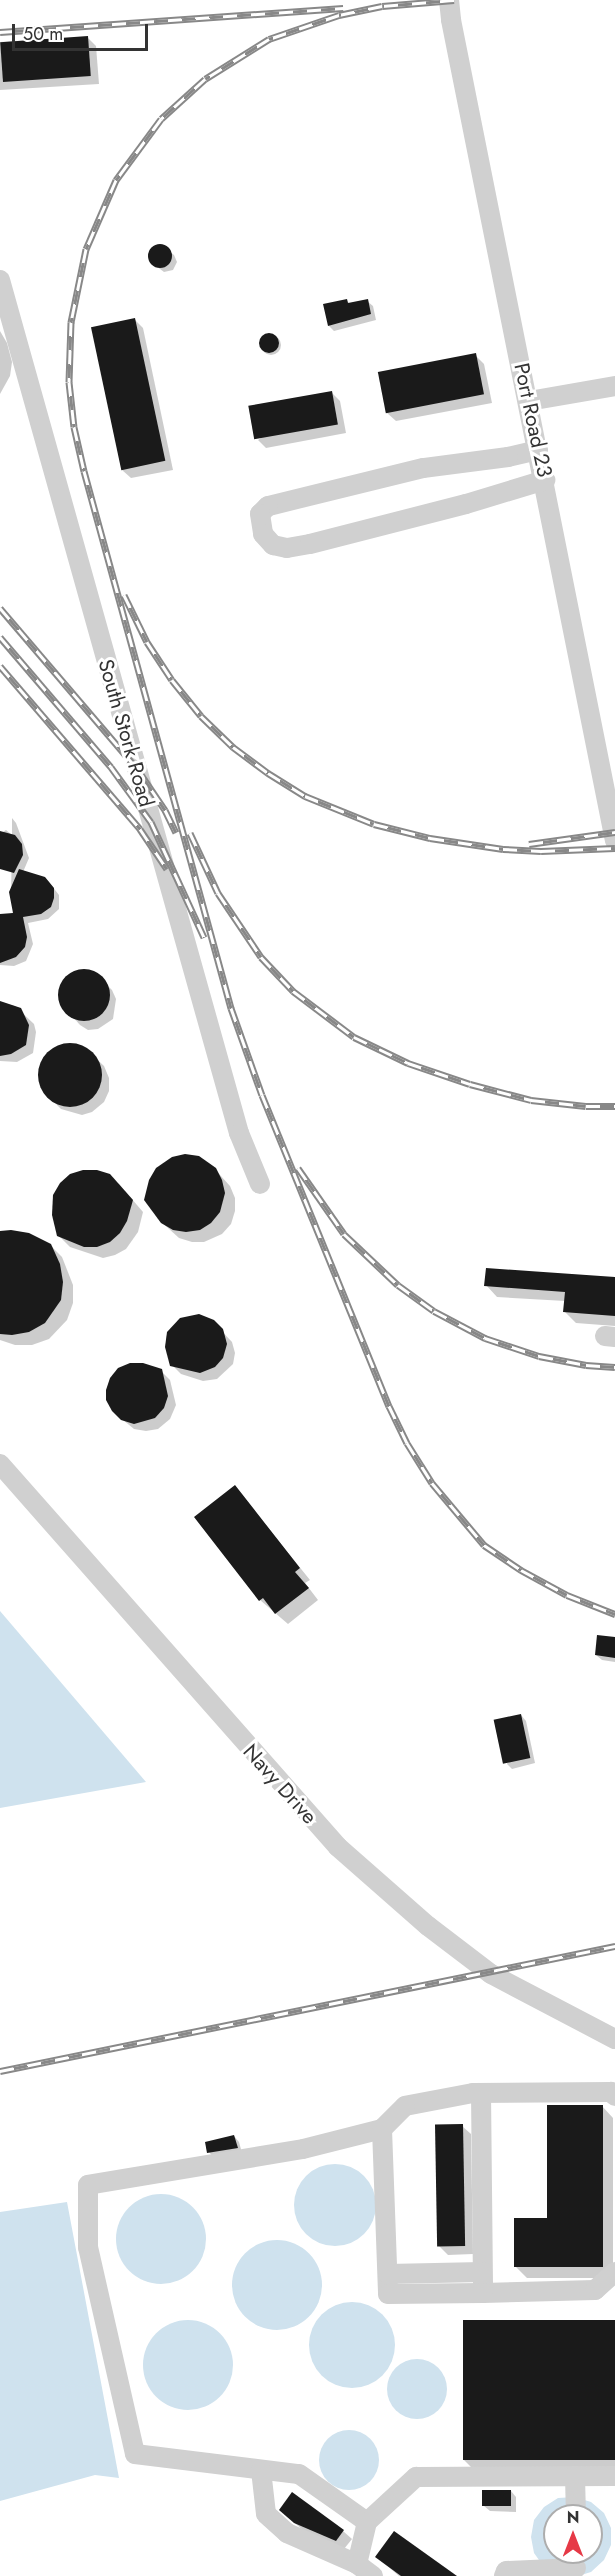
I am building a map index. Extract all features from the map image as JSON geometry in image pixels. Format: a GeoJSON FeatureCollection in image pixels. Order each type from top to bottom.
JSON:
{"type":"FeatureCollection","features":[{"type":"Feature","properties":{"kind":"street","name":"Port Road 23"},"geometry":{"type":"LineString","coordinates":[[449,0],[451,20],[545,480],[615,841]]}},
{"type":"Feature","properties":{"kind":"street","name":"South Stork Road"},"geometry":{"type":"LineString","coordinates":[[0,279],[239,1133],[260,1184]]}},
{"type":"Feature","properties":{"kind":"street"},"geometry":{"type":"LineString","coordinates":[[529,401],[615,386]]}},
{"type":"Feature","properties":{"kind":"street"},"geometry":{"type":"LineString","coordinates":[[538,450],[508,457],[423,468],[268,506],[260,514],[263,534],[273,545],[287,548],[310,544],[465,504],[545,480]]}},
{"type":"Feature","properties":{"kind":"street","name":"Navy Drive"},"geometry":{"type":"LineString","coordinates":[[0,1464],[297,1804],[346,1854],[442,1938],[491,1974],[615,2040]]}},
{"type":"Feature","properties":{"kind":"street"},"geometry":{"type":"LineString","coordinates":[[367,2522],[299,2474],[135,2454],[88,2247],[88,2185],[303,2149],[382,2129],[405,2106],[481,2093],[611,2092],[615,2096]]}},
{"type":"Feature","properties":{"kind":"street"},"geometry":{"type":"LineString","coordinates":[[481,2093],[483,2293]]}},
{"type":"Feature","properties":{"kind":"street"},"geometry":{"type":"LineString","coordinates":[[382,2129],[388,2294],[595,2290],[615,2272]]}},
{"type":"Feature","properties":{"kind":"street"},"geometry":{"type":"LineString","coordinates":[[387,2274],[482,2272]]}},
{"type":"Feature","properties":{"kind":"street"},"geometry":{"type":"LineString","coordinates":[[261,2470],[266,2514],[287,2533],[357,2564],[373,2576]]}},
{"type":"Feature","properties":{"kind":"street"},"geometry":{"type":"LineString","coordinates":[[575,2476],[576,2504]]}},
{"type":"Feature","properties":{"kind":"street"},"geometry":{"type":"LineString","coordinates":[[357,2564],[367,2522],[416,2477],[615,2476]]}},
{"type":"Feature","properties":{"kind":"street"},"geometry":{"type":"LineString","coordinates":[[504,2576],[506,2571],[576,2565]]}},
{"type":"Feature","properties":{"kind":"water"},"geometry":{"type":"Polygon","coordinates":[[[0,1611],[146,1782],[0,1808],[0,1611]]]}},
{"type":"Feature","properties":{"kind":"water"},"geometry":{"type":"Polygon","coordinates":[[[335,2164],[351,2167],[364,2176],[373,2189],[376,2205],[373,2221],[364,2234],[351,2243],[335,2246],[319,2243],[306,2234],[297,2221],[294,2205],[297,2189],[306,2176],[319,2167],[335,2164]]]}},
{"type":"Feature","properties":{"kind":"water"},"geometry":{"type":"Polygon","coordinates":[[[161,2194],[178,2198],[193,2207],[202,2222],[206,2239],[202,2256],[193,2271],[178,2280],[161,2284],[144,2280],[129,2271],[120,2256],[116,2239],[120,2222],[129,2207],[144,2198],[161,2194]]]}},
{"type":"Feature","properties":{"kind":"water"},"geometry":{"type":"Polygon","coordinates":[[[67,2202],[119,2478],[95,2475],[0,2501],[0,2212],[67,2202]]]}},
{"type":"Feature","properties":{"kind":"water"},"geometry":{"type":"Polygon","coordinates":[[[277,2240],[294,2244],[309,2253],[318,2268],[322,2285],[318,2302],[309,2317],[294,2326],[277,2330],[260,2326],[245,2317],[236,2302],[232,2285],[236,2268],[245,2253],[260,2244],[277,2240]]]}},
{"type":"Feature","properties":{"kind":"water"},"geometry":{"type":"Polygon","coordinates":[[[352,2302],[368,2306],[382,2315],[391,2329],[395,2345],[391,2361],[382,2375],[368,2384],[352,2388],[336,2384],[322,2375],[313,2361],[309,2345],[313,2329],[322,2315],[336,2306],[352,2302]]]}},
{"type":"Feature","properties":{"kind":"water"},"geometry":{"type":"Polygon","coordinates":[[[188,2320],[205,2324],[220,2333],[229,2348],[233,2365],[229,2382],[220,2397],[205,2406],[188,2410],[171,2406],[156,2397],[147,2382],[143,2365],[147,2348],[156,2333],[171,2324],[188,2320]]]}},
{"type":"Feature","properties":{"kind":"water"},"geometry":{"type":"Polygon","coordinates":[[[417,2359],[438,2368],[447,2389],[438,2410],[417,2419],[396,2410],[387,2389],[396,2368],[417,2359]]]}},
{"type":"Feature","properties":{"kind":"water"},"geometry":{"type":"Polygon","coordinates":[[[349,2430],[370,2439],[379,2460],[370,2481],[349,2490],[328,2481],[319,2460],[328,2439],[349,2430]]]}},
{"type":"Feature","properties":{"kind":"water"},"geometry":{"type":"Polygon","coordinates":[[[575,2497],[593,2504],[549,2504],[558,2498],[575,2497]]]}},
{"type":"Feature","properties":{"kind":"water"},"geometry":{"type":"Polygon","coordinates":[[[543,2508],[543,2564],[600,2564],[591,2572],[578,2576],[544,2567],[534,2553],[531,2537],[534,2520],[543,2508]]]}},
{"type":"Feature","properties":{"kind":"water"},"geometry":{"type":"Polygon","coordinates":[[[603,2512],[611,2528],[611,2545],[604,2560],[603,2512]]]}},
{"type":"Feature","properties":{"kind":"building"},"geometry":{"type":"Polygon","coordinates":[[[88,36],[91,76],[3,82],[0,42],[88,36]]]}},
{"type":"Feature","properties":{"kind":"building"},"geometry":{"type":"Polygon","coordinates":[[[160,244],[169,247],[172,256],[169,265],[160,268],[151,265],[148,256],[151,247],[160,244]]]}},
{"type":"Feature","properties":{"kind":"building"},"geometry":{"type":"Polygon","coordinates":[[[347,299],[348,303],[368,299],[371,314],[328,326],[323,304],[347,299]]]}},
{"type":"Feature","properties":{"kind":"building"},"geometry":{"type":"Polygon","coordinates":[[[135,318],[165,461],[121,470],[91,327],[135,318]]]}},
{"type":"Feature","properties":{"kind":"building"},"geometry":{"type":"Polygon","coordinates":[[[265,333],[273,333],[279,339],[279,347],[273,353],[265,353],[259,347],[259,339],[265,333]]]}},
{"type":"Feature","properties":{"kind":"building"},"geometry":{"type":"Polygon","coordinates":[[[476,353],[484,394],[386,413],[378,372],[476,353]]]}},
{"type":"Feature","properties":{"kind":"building"},"geometry":{"type":"Polygon","coordinates":[[[332,391],[338,424],[254,439],[248,406],[332,391]]]}},
{"type":"Feature","properties":{"kind":"building"},"geometry":{"type":"Polygon","coordinates":[[[0,831],[15,835],[22,844],[23,855],[14,873],[0,869],[0,831]]]}},
{"type":"Feature","properties":{"kind":"building"},"geometry":{"type":"Polygon","coordinates":[[[19,869],[45,877],[54,888],[54,898],[51,907],[41,914],[23,917],[27,937],[25,947],[16,957],[0,963],[0,914],[13,913],[9,892],[19,869]]]}},
{"type":"Feature","properties":{"kind":"building"},"geometry":{"type":"Polygon","coordinates":[[[84,969],[94,971],[102,977],[108,985],[110,995],[108,1005],[102,1013],[94,1019],[84,1021],[74,1019],[66,1013],[60,1005],[58,995],[60,985],[66,977],[74,971],[84,969]]]}},
{"type":"Feature","properties":{"kind":"building"},"geometry":{"type":"Polygon","coordinates":[[[0,1001],[21,1008],[29,1025],[26,1045],[11,1054],[0,1056],[0,1001]]]}},
{"type":"Feature","properties":{"kind":"building"},"geometry":{"type":"Polygon","coordinates":[[[64,1043],[76,1043],[93,1052],[100,1063],[102,1075],[100,1087],[93,1098],[76,1107],[64,1107],[52,1102],[43,1093],[38,1081],[38,1069],[43,1057],[52,1048],[64,1043]]]}},
{"type":"Feature","properties":{"kind":"building"},"geometry":{"type":"Polygon","coordinates":[[[185,1154],[199,1156],[216,1168],[225,1193],[220,1212],[211,1223],[200,1230],[186,1232],[173,1230],[161,1223],[144,1200],[149,1180],[156,1168],[172,1157],[185,1154]]]}},
{"type":"Feature","properties":{"kind":"building"},"geometry":{"type":"Polygon","coordinates":[[[83,1170],[97,1170],[110,1174],[133,1200],[127,1221],[120,1233],[110,1242],[97,1247],[84,1247],[57,1236],[52,1215],[53,1195],[60,1183],[70,1174],[83,1170]]]}},
{"type":"Feature","properties":{"kind":"building"},"geometry":{"type":"Polygon","coordinates":[[[0,1231],[29,1233],[51,1244],[60,1264],[63,1282],[61,1300],[45,1323],[29,1332],[12,1335],[0,1334],[0,1231]]]}},
{"type":"Feature","properties":{"kind":"building"},"geometry":{"type":"Polygon","coordinates":[[[486,1268],[615,1277],[615,1316],[563,1312],[565,1292],[484,1286],[486,1268]]]}},
{"type":"Feature","properties":{"kind":"building"},"geometry":{"type":"Polygon","coordinates":[[[199,1314],[214,1320],[223,1329],[227,1344],[223,1358],[215,1367],[200,1373],[170,1366],[165,1347],[167,1332],[180,1318],[199,1314]]]}},
{"type":"Feature","properties":{"kind":"building"},"geometry":{"type":"Polygon","coordinates":[[[130,1363],[143,1363],[162,1369],[168,1396],[164,1408],[155,1418],[134,1424],[121,1420],[112,1411],[106,1400],[106,1390],[110,1378],[118,1368],[130,1363]]]}},
{"type":"Feature","properties":{"kind":"building"},"geometry":{"type":"Polygon","coordinates":[[[235,1485],[300,1568],[295,1572],[309,1588],[275,1614],[263,1598],[259,1601],[194,1517],[235,1485]]]}},
{"type":"Feature","properties":{"kind":"building"},"geometry":{"type":"Polygon","coordinates":[[[597,1635],[615,1637],[615,1658],[595,1655],[597,1635]]]}},
{"type":"Feature","properties":{"kind":"building"},"geometry":{"type":"Polygon","coordinates":[[[521,1714],[530,1758],[503,1764],[494,1720],[521,1714]]]}},
{"type":"Feature","properties":{"kind":"building"},"geometry":{"type":"Polygon","coordinates":[[[547,2105],[603,2105],[603,2267],[514,2267],[514,2218],[547,2218],[547,2105]]]}},
{"type":"Feature","properties":{"kind":"building"},"geometry":{"type":"Polygon","coordinates":[[[435,2124],[463,2124],[465,2246],[437,2246],[435,2124]]]}},
{"type":"Feature","properties":{"kind":"building"},"geometry":{"type":"Polygon","coordinates":[[[234,2135],[238,2148],[207,2153],[205,2142],[234,2135]]]}},
{"type":"Feature","properties":{"kind":"building"},"geometry":{"type":"Polygon","coordinates":[[[463,2320],[615,2320],[615,2460],[463,2460],[463,2320]]]}},
{"type":"Feature","properties":{"kind":"building"},"geometry":{"type":"Polygon","coordinates":[[[482,2490],[511,2490],[511,2506],[482,2506],[482,2490]]]}},
{"type":"Feature","properties":{"kind":"building"},"geometry":{"type":"Polygon","coordinates":[[[292,2492],[344,2530],[336,2541],[294,2523],[279,2510],[292,2492]]]}},
{"type":"Feature","properties":{"kind":"building"},"geometry":{"type":"Polygon","coordinates":[[[394,2531],[457,2576],[401,2576],[375,2557],[394,2531]]]}},
{"type":"Feature","properties":{"kind":"railway"},"geometry":{"type":"LineString","coordinates":[[454,0],[382,6],[339,15],[269,39],[205,79],[161,119],[116,180],[86,249],[71,322],[69,382],[74,427],[84,471],[231,1008],[262,1095],[389,1406],[407,1443],[432,1483],[484,1545],[521,1570],[567,1595],[615,1614]]}},
{"type":"Feature","properties":{"kind":"railway"},"geometry":{"type":"LineString","coordinates":[[0,32],[343,8]]}},
{"type":"Feature","properties":{"kind":"railway"},"geometry":{"type":"LineString","coordinates":[[124,595],[147,642],[172,680],[201,716],[233,747],[268,773],[305,796],[374,824],[430,838],[503,849],[541,851],[615,848]]}},
{"type":"Feature","properties":{"kind":"railway"},"geometry":{"type":"LineString","coordinates":[[0,608],[136,767],[165,810],[176,833]]}},
{"type":"Feature","properties":{"kind":"railway"},"geometry":{"type":"LineString","coordinates":[[0,637],[111,767],[151,822],[204,937]]}},
{"type":"Feature","properties":{"kind":"railway"},"geometry":{"type":"LineString","coordinates":[[0,666],[140,829],[167,869]]}},
{"type":"Feature","properties":{"kind":"railway"},"geometry":{"type":"LineString","coordinates":[[529,844],[615,832]]}},
{"type":"Feature","properties":{"kind":"railway"},"geometry":{"type":"LineString","coordinates":[[190,833],[218,893],[261,957],[293,991],[354,1037],[408,1063],[470,1084],[531,1100],[586,1106],[615,1106]]}},
{"type":"Feature","properties":{"kind":"railway"},"geometry":{"type":"LineString","coordinates":[[298,1168],[344,1234],[398,1285],[434,1311],[485,1338],[539,1356],[586,1365],[615,1367]]}},
{"type":"Feature","properties":{"kind":"railway"},"geometry":{"type":"LineString","coordinates":[[0,2071],[615,1946]]}}]}
